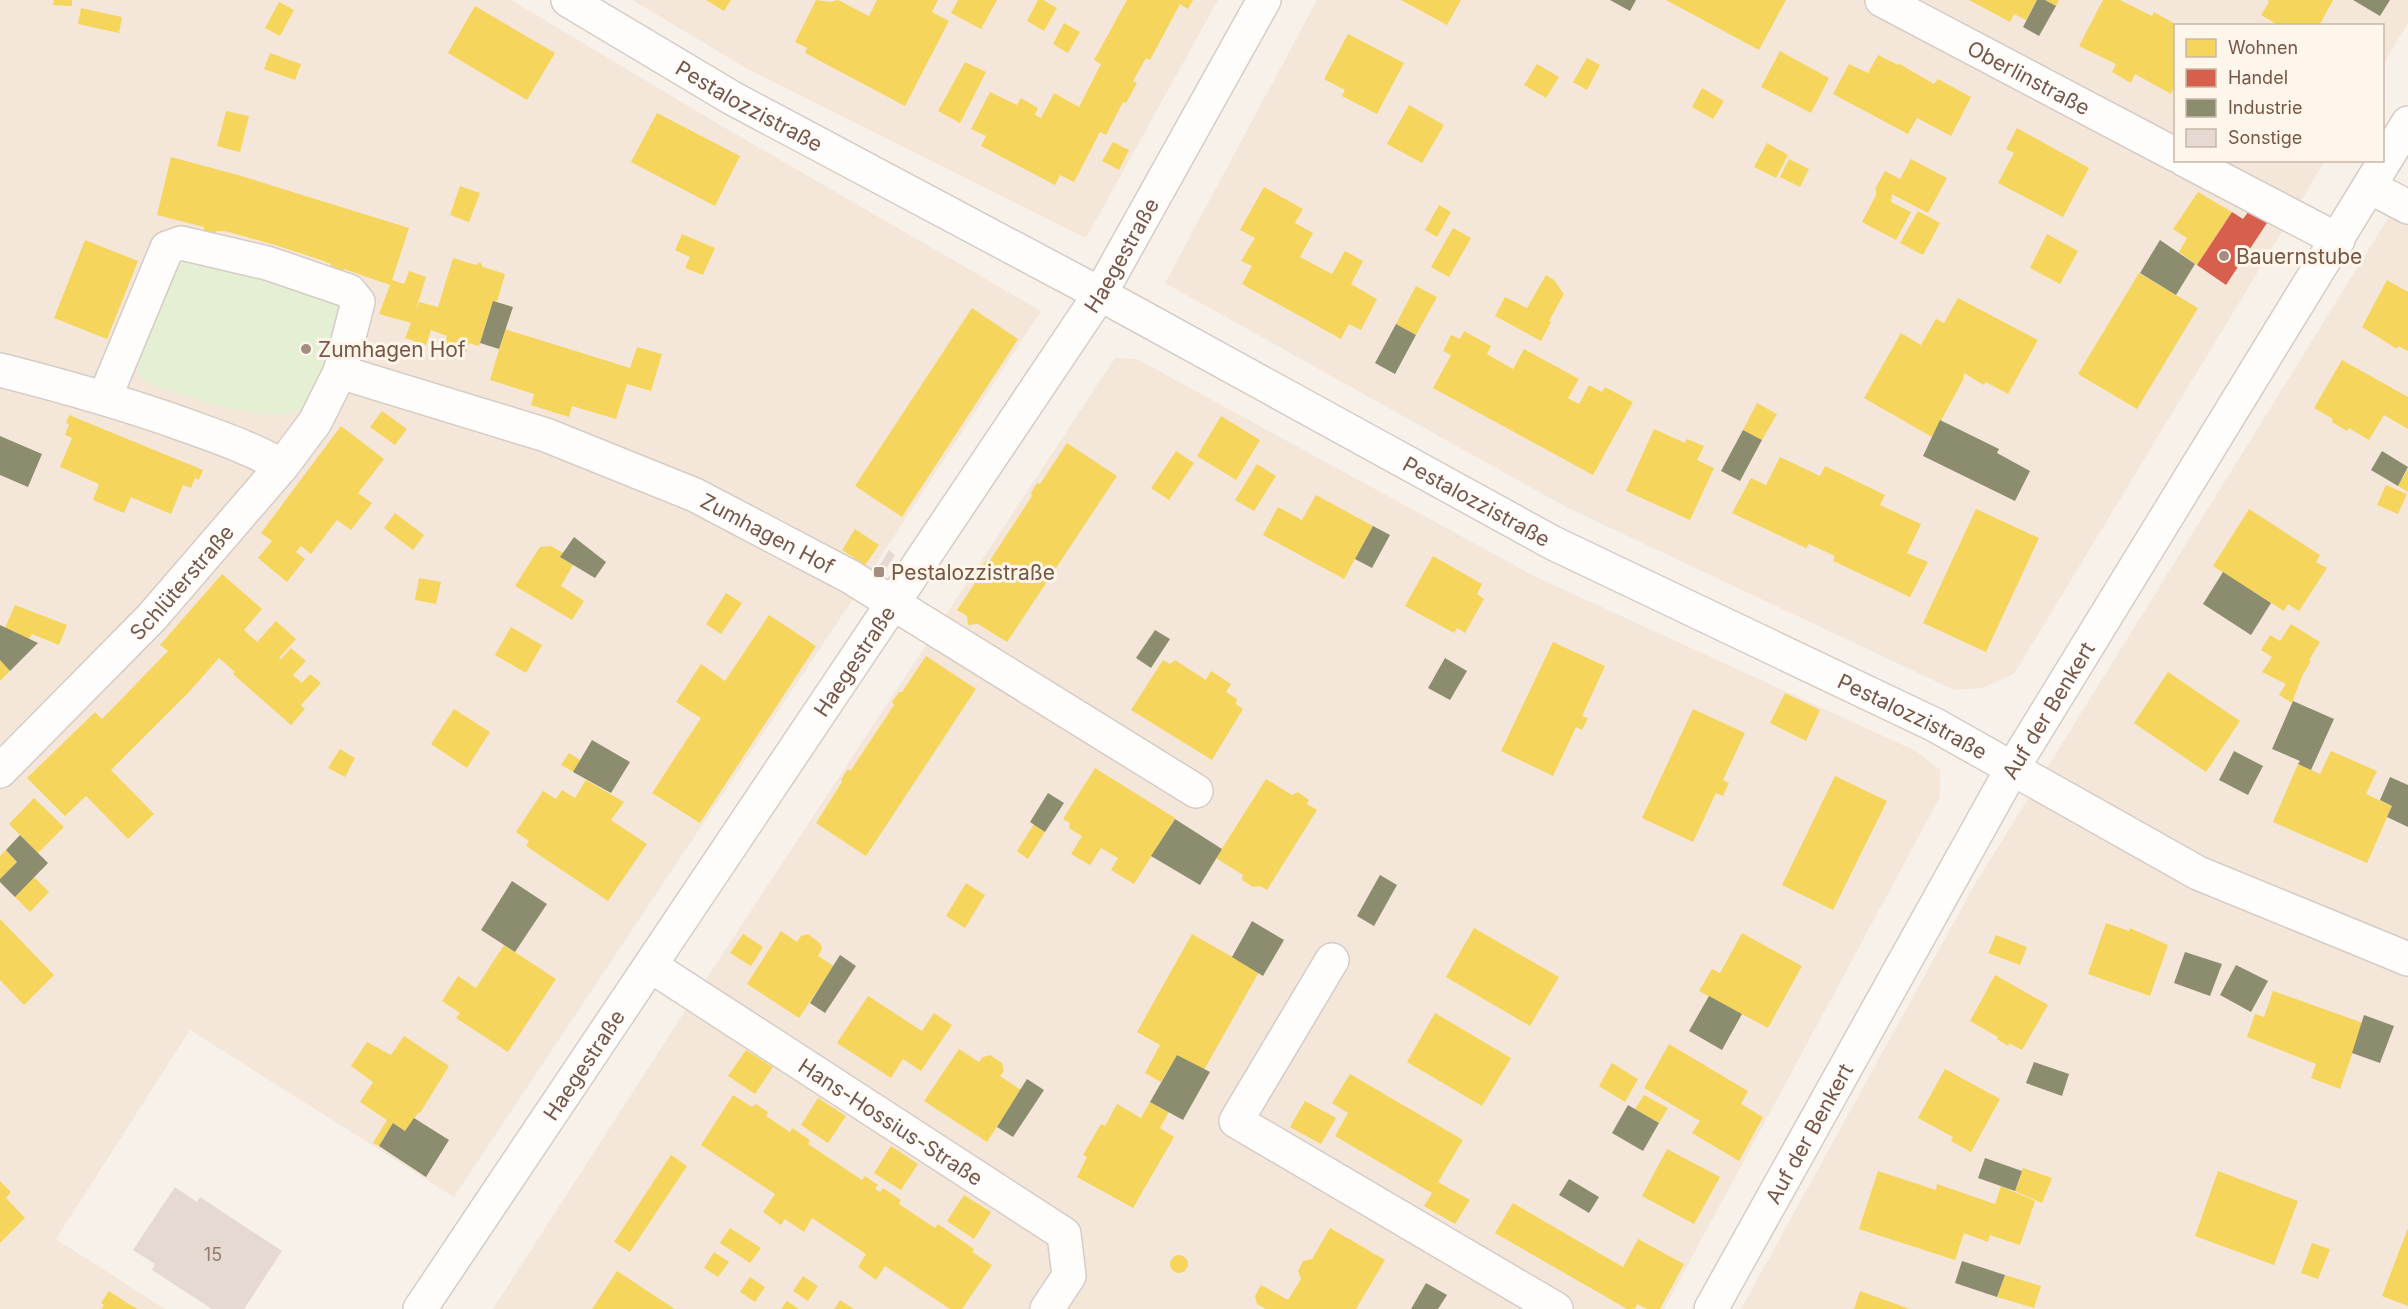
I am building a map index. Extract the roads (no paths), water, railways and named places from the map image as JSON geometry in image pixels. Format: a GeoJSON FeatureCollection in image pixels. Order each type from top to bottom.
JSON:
{"type":"FeatureCollection","features":[{"type":"Feature","properties":{"kind":"street","name":"Pestalozzistraße"},"geometry":{"type":"LineString","coordinates":[[568,0],[732,98],[1100,294],[1553,543],[1935,725],[2198,873],[2408,958]]}},
{"type":"Feature","properties":{"kind":"street","name":"Haegestraße"},"geometry":{"type":"LineString","coordinates":[[420,1309],[1100,294],[1264,0]]}},
{"type":"Feature","properties":{"kind":"street","name":"Oberlinstraße"},"geometry":{"type":"LineString","coordinates":[[1882,0],[2174,154]]}},
{"type":"Feature","properties":{"kind":"street","name":"Auf der Benkert"},"geometry":{"type":"LineString","coordinates":[[1711,1309],[2012,769],[2408,123]]}},
{"type":"Feature","properties":{"kind":"street"},"geometry":{"type":"LineString","coordinates":[[2189,162],[2338,240]]}},
{"type":"Feature","properties":{"kind":"street"},"geometry":{"type":"LineString","coordinates":[[2370,187],[2408,207]]}},
{"type":"Feature","properties":{"kind":"street"},"geometry":{"type":"LineString","coordinates":[[105,397],[167,248],[181,243],[267,263],[349,291],[358,302],[340,372]]}},
{"type":"Feature","properties":{"kind":"street"},"geometry":{"type":"LineString","coordinates":[[0,370],[105,397],[253,450],[282,466]]}},
{"type":"Feature","properties":{"kind":"street","name":"Zumhagen Hof"},"geometry":{"type":"LineString","coordinates":[[340,372],[546,435],[696,495],[849,576],[1196,791]]}},
{"type":"Feature","properties":{"kind":"street","name":"Schlüterstraße"},"geometry":{"type":"LineString","coordinates":[[0,771],[152,617],[282,466],[315,422],[340,372]]}},
{"type":"Feature","properties":{"kind":"street"},"geometry":{"type":"LineString","coordinates":[[1332,960],[1236,1121],[1556,1309]]}},
{"type":"Feature","properties":{"kind":"street","name":"Hans-Hossius-Straße"},"geometry":{"type":"LineString","coordinates":[[651,966],[1064,1234],[1069,1276],[1047,1309]]}},
{"type":"Feature","properties":{"kind":"place","name":"Bauernstube"},"geometry":{"type":"Point","coordinates":[2224,256]}},
{"type":"Feature","properties":{"kind":"place","name":"Zumhagen Hof"},"geometry":{"type":"Point","coordinates":[306,349]}},
{"type":"Feature","properties":{"kind":"place","name":"Pestalozzistraße"},"geometry":{"type":"Point","coordinates":[879,572]}}]}
